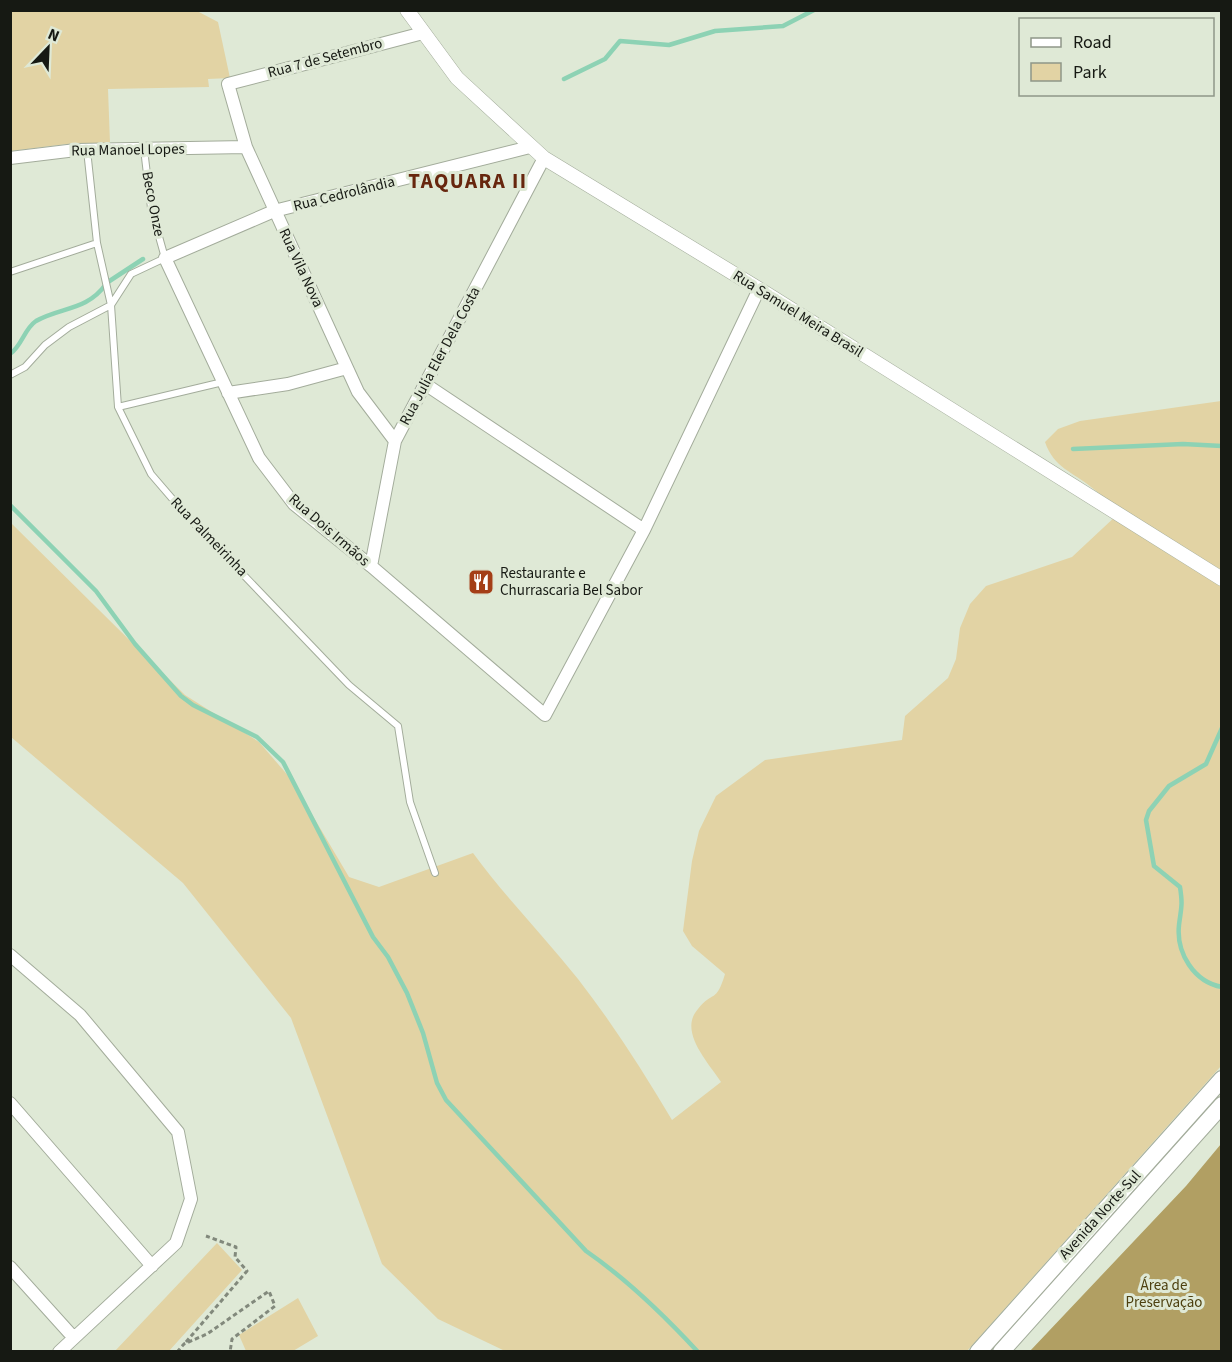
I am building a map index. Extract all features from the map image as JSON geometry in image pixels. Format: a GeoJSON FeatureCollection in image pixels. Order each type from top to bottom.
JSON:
{"type":"FeatureCollection","features":[{"type":"Feature","properties":{"kind":"main road","name":"Avenida Norte-Sul"},"geometry":{"type":"LineString","coordinates":[[978,1352],[1221,1079]]}},
{"type":"Feature","properties":{"kind":"main road","name":"Avenida Norte-Sul"},"geometry":{"type":"LineString","coordinates":[[1001,1352],[1221,1105]]}},
{"type":"Feature","properties":{"kind":"street","name":"Rua Samuel Meira Brasil"},"geometry":{"type":"LineString","coordinates":[[407,10],[457,78],[544,158],[759,289],[1221,579]]}},
{"type":"Feature","properties":{"kind":"street","name":"Rua 7 de Setembro"},"geometry":{"type":"LineString","coordinates":[[228,84],[423,33]]}},
{"type":"Feature","properties":{"kind":"street","name":"Rua Vila Nova"},"geometry":{"type":"LineString","coordinates":[[228,84],[246,147],[358,392],[395,441]]}},
{"type":"Feature","properties":{"kind":"street","name":"Rua Manoel Lopes"},"geometry":{"type":"LineString","coordinates":[[10,158],[87,150],[246,147]]}},
{"type":"Feature","properties":{"kind":"street","name":"Rua Cedrolândia"},"geometry":{"type":"LineString","coordinates":[[165,258],[274,211],[530,147]]}},
{"type":"Feature","properties":{"kind":"street","name":"Rua Julia Eler Dela Costa"},"geometry":{"type":"LineString","coordinates":[[371,566],[395,441],[544,158]]}},
{"type":"Feature","properties":{"kind":"street","name":"Rua Dois Irmãos"},"geometry":{"type":"LineString","coordinates":[[165,258],[259,458],[294,504],[371,566],[545,716],[644,530]]}},
{"type":"Feature","properties":{"kind":"street"},"geometry":{"type":"LineString","coordinates":[[425,384],[644,530],[759,289]]}},
{"type":"Feature","properties":{"kind":"street"},"geometry":{"type":"LineString","coordinates":[[225,388],[288,384],[347,368]]}},
{"type":"Feature","properties":{"kind":"street"},"geometry":{"type":"LineString","coordinates":[[10,955],[80,1015],[178,1132],[191,1199],[176,1244],[59,1352]]}},
{"type":"Feature","properties":{"kind":"street"},"geometry":{"type":"LineString","coordinates":[[10,1103],[152,1266]]}},
{"type":"Feature","properties":{"kind":"street"},"geometry":{"type":"LineString","coordinates":[[10,1267],[74,1338]]}},
{"type":"Feature","properties":{"kind":"lane","name":"Beco Onze"},"geometry":{"type":"LineString","coordinates":[[144,149],[151,208],[165,258]]}},
{"type":"Feature","properties":{"kind":"lane","name":"Rua Palmeirinha"},"geometry":{"type":"LineString","coordinates":[[87,150],[97,243],[111,305],[118,407],[151,474],[188,517],[349,685],[398,726],[410,802],[435,873]]}},
{"type":"Feature","properties":{"kind":"lane"},"geometry":{"type":"LineString","coordinates":[[10,272],[97,243]]}},
{"type":"Feature","properties":{"kind":"lane"},"geometry":{"type":"LineString","coordinates":[[10,375],[26,367],[45,345],[69,327],[111,305],[131,274],[165,258]]}},
{"type":"Feature","properties":{"kind":"lane"},"geometry":{"type":"LineString","coordinates":[[118,407],[225,388]]}},
{"type":"Feature","properties":{"kind":"path"},"geometry":{"type":"LineString","coordinates":[[177,1352],[247,1271],[235,1257],[236,1247],[206,1236]]}},
{"type":"Feature","properties":{"kind":"path"},"geometry":{"type":"LineString","coordinates":[[184,1344],[207,1334],[269,1291],[275,1306],[232,1339],[230,1352]]}},
{"type":"Feature","properties":{"kind":"green space"},"geometry":{"type":"Polygon","coordinates":[[[10,11],[197,11],[218,22],[230,78],[208,79],[209,87],[108,89],[110,143],[75,143],[11,151],[10,11]]]}},
{"type":"Feature","properties":{"kind":"green space"},"geometry":{"type":"Polygon","coordinates":[[[1221,401],[1221,1066],[967,1351],[505,1351],[438,1319],[382,1264],[291,1018],[183,883],[11,737],[10,522],[185,695],[259,742],[291,779],[349,877],[379,887],[473,853],[591,996],[672,1120],[721,1082],[697,1046],[691,1027],[698,1009],[716,993],[725,974],[692,946],[683,931],[692,861],[699,831],[716,796],[765,760],[902,740],[905,716],[948,678],[956,659],[960,628],[970,604],[986,586],[1072,557],[1118,514],[1098,493],[1053,458],[1045,442],[1058,429],[1080,421],[1221,401]]]}},
{"type":"Feature","properties":{"kind":"green space","name":"Área de Preservação"},"geometry":{"type":"Polygon","coordinates":[[[1221,1144],[1221,1351],[1030,1351],[1186,1186],[1221,1144]]]}},
{"type":"Feature","properties":{"kind":"green space"},"geometry":{"type":"Polygon","coordinates":[[[217,1243],[242,1270],[169,1351],[115,1351],[217,1243]]]}},
{"type":"Feature","properties":{"kind":"green space"},"geometry":{"type":"Polygon","coordinates":[[[298,1298],[318,1336],[293,1351],[246,1351],[239,1335],[298,1298]]]}},
{"type":"Feature","properties":{"kind":"waterway"},"geometry":{"type":"LineString","coordinates":[[564,79],[605,59],[620,41],[669,45],[715,31],[783,26],[814,10]]}},
{"type":"Feature","properties":{"kind":"waterway"},"geometry":{"type":"LineString","coordinates":[[108,282],[143,259]]}},
{"type":"Feature","properties":{"kind":"waterway"},"geometry":{"type":"LineString","coordinates":[[10,354],[36,321],[82,304],[99,293],[106,284]]}},
{"type":"Feature","properties":{"kind":"waterway"},"geometry":{"type":"LineString","coordinates":[[1073,449],[1183,444],[1222,446]]}},
{"type":"Feature","properties":{"kind":"waterway"},"geometry":{"type":"LineString","coordinates":[[10,505],[96,591],[135,644],[181,696],[193,705],[257,737],[283,762],[373,937],[388,957],[407,993],[423,1033],[437,1083],[446,1100],[586,1251],[645,1298],[698,1352]]}},
{"type":"Feature","properties":{"kind":"waterway"},"geometry":{"type":"LineString","coordinates":[[1222,728],[1206,764],[1169,786],[1149,811],[1146,820],[1154,866],[1180,887],[1182,903],[1179,935],[1184,956],[1195,973],[1212,984],[1222,987]]}},
{"type":"Feature","properties":{"kind":"place","name":"Restaurante e Churrascaria Bel Sabor"},"geometry":{"type":"Point","coordinates":[481,582]}},
{"type":"Feature","properties":{"kind":"district","name":"TAQUARA II"},"geometry":{"type":"Point","coordinates":[468,181]}}]}
